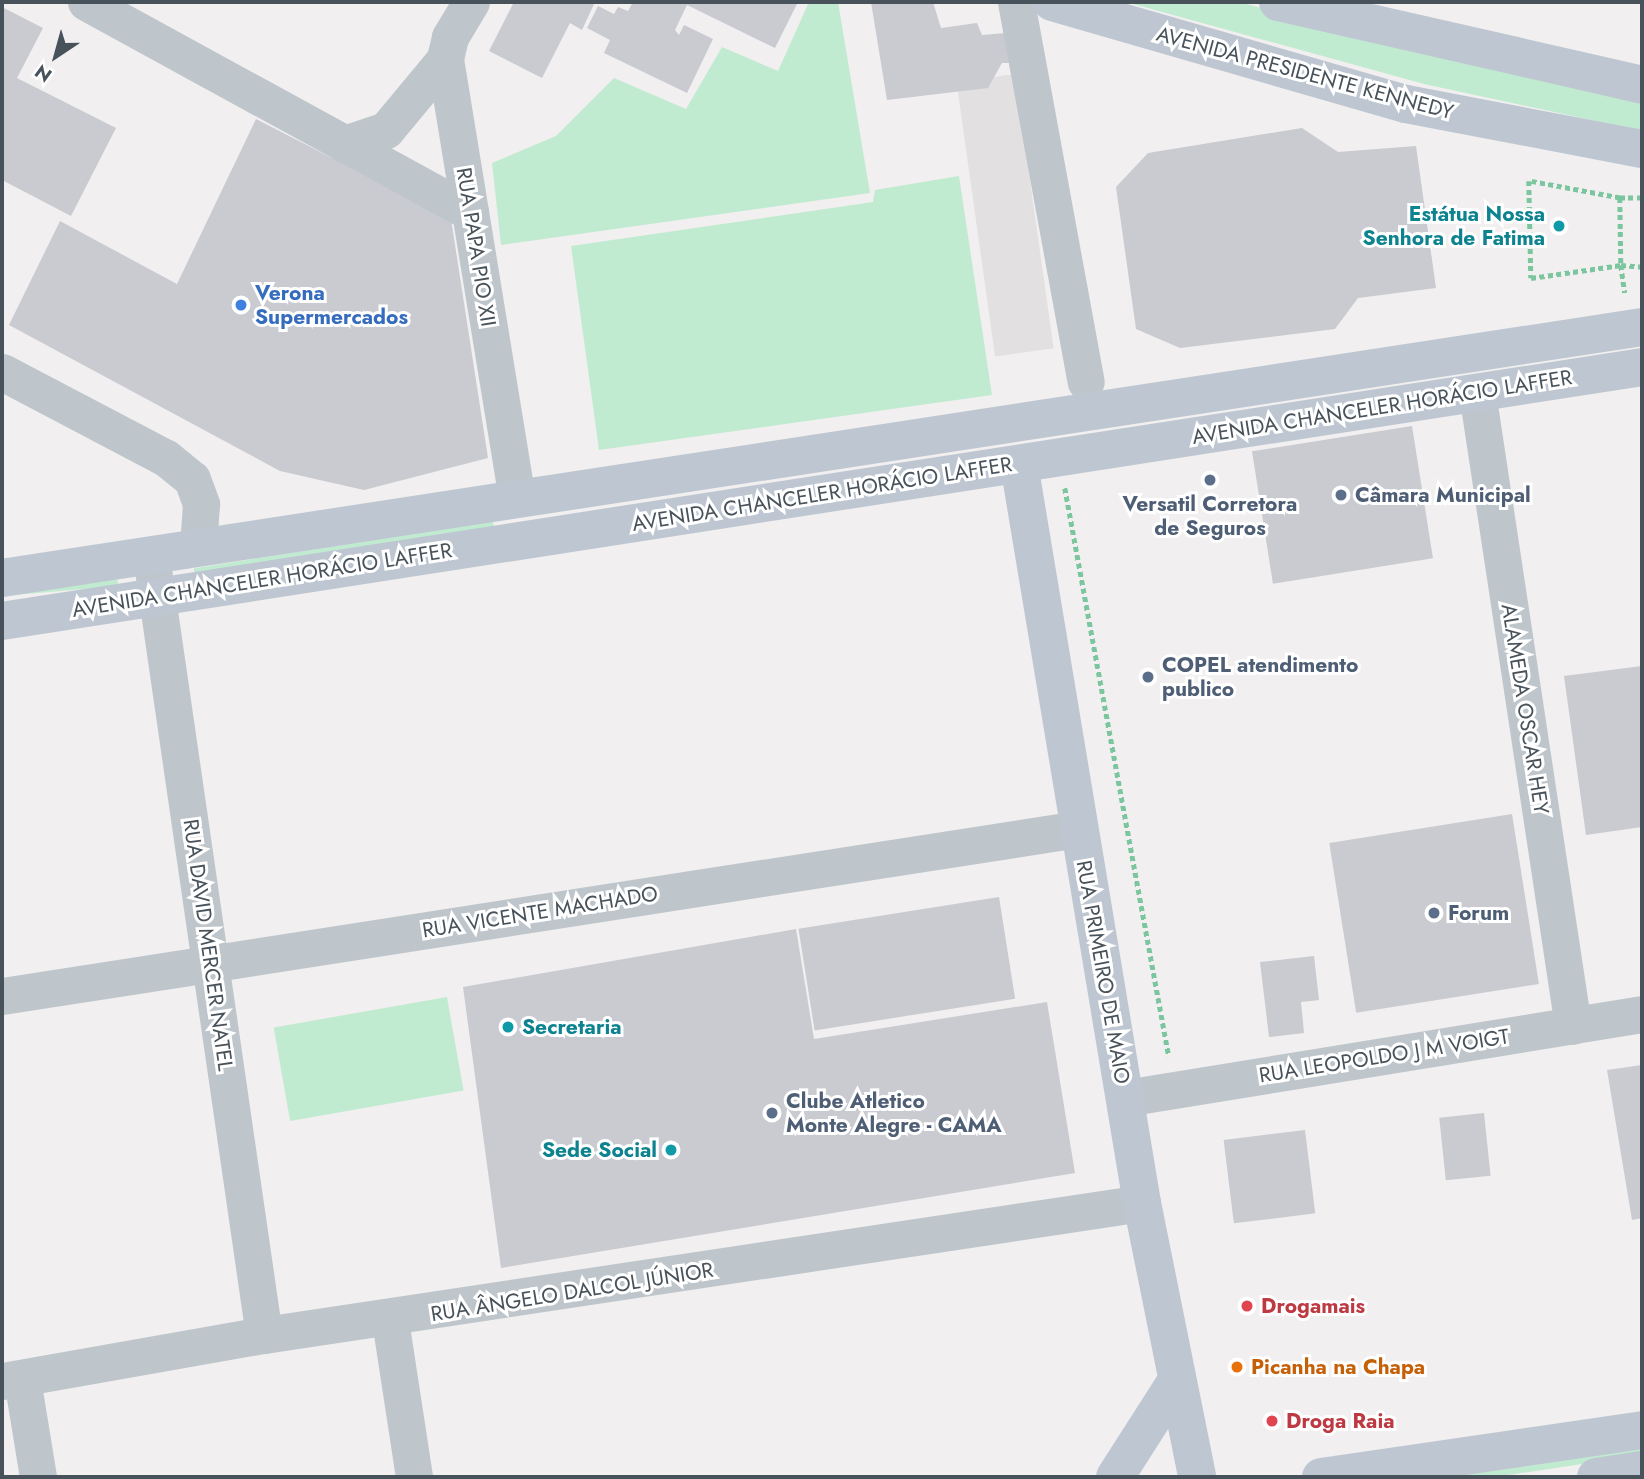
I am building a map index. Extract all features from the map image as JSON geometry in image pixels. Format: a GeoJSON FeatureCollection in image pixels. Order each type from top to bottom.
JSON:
{"type":"FeatureCollection","features":[{"type":"Feature","properties":{"kind":"main road","name":"AVENIDA PRESIDENTE KENNEDY"},"geometry":{"type":"LineString","coordinates":[[1052,2],[1406,104],[1642,149]]}},
{"type":"Feature","properties":{"kind":"main road"},"geometry":{"type":"LineString","coordinates":[[1278,2],[1642,85]]}},
{"type":"Feature","properties":{"kind":"main road","name":"AVENIDA CHANCELER HORÁCIO LAFFER"},"geometry":{"type":"LineString","coordinates":[[2,578],[1015,419],[1642,327]]}},
{"type":"Feature","properties":{"kind":"main road","name":"AVENIDA CHANCELER HORÁCIO LAFFER"},"geometry":{"type":"LineString","coordinates":[[2,621],[158,595],[1030,467],[1642,367]]}},
{"type":"Feature","properties":{"kind":"main road","name":"RUA PRIMEIRO DE MAIO"},"geometry":{"type":"LineString","coordinates":[[1015,419],[1039,431],[1041,447],[1030,467],[1078,829],[1142,1203],[1196,1477]]}},
{"type":"Feature","properties":{"kind":"main road"},"geometry":{"type":"LineString","coordinates":[[1115,1477],[1177,1380]]}},
{"type":"Feature","properties":{"kind":"main road"},"geometry":{"type":"LineString","coordinates":[[1321,1477],[1642,1430]]}},
{"type":"Feature","properties":{"kind":"main road"},"geometry":{"type":"LineString","coordinates":[[1596,1477],[1642,1470]]}},
{"type":"Feature","properties":{"kind":"street"},"geometry":{"type":"LineString","coordinates":[[86,2],[470,212]]}},
{"type":"Feature","properties":{"kind":"street"},"geometry":{"type":"LineString","coordinates":[[344,144],[386,130],[444,59],[450,37],[471,2]]}},
{"type":"Feature","properties":{"kind":"street"},"geometry":{"type":"LineString","coordinates":[[1016,2],[1086,382]]}},
{"type":"Feature","properties":{"kind":"street","name":"RUA PAPA PIO XII"},"geometry":{"type":"LineString","coordinates":[[444,59],[517,497]]}},
{"type":"Feature","properties":{"kind":"street"},"geometry":{"type":"LineString","coordinates":[[2,372],[166,458],[192,479],[201,504],[198,547]]}},
{"type":"Feature","properties":{"kind":"street","name":"ALAMEDA OSCAR HEY"},"geometry":{"type":"LineString","coordinates":[[1477,392],[1573,1026]]}},
{"type":"Feature","properties":{"kind":"street","name":"RUA DAVID MERCER NATEL"},"geometry":{"type":"LineString","coordinates":[[151,555],[264,1335]]}},
{"type":"Feature","properties":{"kind":"street","name":"RUA VICENTE MACHADO"},"geometry":{"type":"LineString","coordinates":[[2,996],[1078,829]]}},
{"type":"Feature","properties":{"kind":"street","name":"RUA LEOPOLDO J M VOIGT"},"geometry":{"type":"LineString","coordinates":[[1125,1098],[1642,1014]]}},
{"type":"Feature","properties":{"kind":"street","name":"RUA ÂNGELO DALCOL JÚNIOR"},"geometry":{"type":"LineString","coordinates":[[12,1380],[264,1335],[390,1320],[1142,1203]]}},
{"type":"Feature","properties":{"kind":"street"},"geometry":{"type":"LineString","coordinates":[[390,1320],[414,1477]]}},
{"type":"Feature","properties":{"kind":"street"},"geometry":{"type":"LineString","coordinates":[[12,1380],[38,1477]]}},
{"type":"Feature","properties":{"kind":"path"},"geometry":{"type":"LineString","coordinates":[[1642,198],[1620,198],[1529,181],[1531,278],[1621,265],[1642,267]]}},
{"type":"Feature","properties":{"kind":"path"},"geometry":{"type":"LineString","coordinates":[[1620,198],[1621,265],[1625,293]]}},
{"type":"Feature","properties":{"kind":"path"},"geometry":{"type":"LineString","coordinates":[[1030,467],[1168,1057]]}},
{"type":"Feature","properties":{"kind":"shaded area"},"geometry":{"type":"Polygon","coordinates":[[[1015,74],[1054,348],[995,357],[957,82],[1015,74]]]}},
{"type":"Feature","properties":{"kind":"green space"},"geometry":{"type":"Polygon","coordinates":[[[809,2],[838,2],[870,193],[501,245],[492,163],[556,136],[614,78],[686,109],[722,47],[778,71],[809,2]]]}},
{"type":"Feature","properties":{"kind":"green space"},"geometry":{"type":"Polygon","coordinates":[[[1126,2],[1239,2],[1431,53],[1642,92],[1642,131],[1424,84],[1126,2]]]}},
{"type":"Feature","properties":{"kind":"green space"},"geometry":{"type":"Polygon","coordinates":[[[959,176],[992,395],[599,450],[571,246],[873,202],[875,190],[959,176]]]}},
{"type":"Feature","properties":{"kind":"green space"},"geometry":{"type":"Polygon","coordinates":[[[493,521],[495,533],[196,580],[194,568],[493,521]]]}},
{"type":"Feature","properties":{"kind":"green space"},"geometry":{"type":"Polygon","coordinates":[[[117,574],[118,586],[2,596],[2,584],[117,574]]]}},
{"type":"Feature","properties":{"kind":"green space"},"geometry":{"type":"Polygon","coordinates":[[[447,997],[463,1091],[290,1121],[274,1028],[447,997]]]}},
{"type":"Feature","properties":{"kind":"green space"},"geometry":{"type":"Polygon","coordinates":[[[1642,1443],[1642,1455],[1495,1477],[1415,1477],[1642,1443]]]}},
{"type":"Feature","properties":{"kind":"building"},"geometry":{"type":"Polygon","coordinates":[[[514,2],[595,2],[582,30],[570,23],[542,78],[489,51],[514,2]]]}},
{"type":"Feature","properties":{"kind":"building"},"geometry":{"type":"Polygon","coordinates":[[[633,2],[798,2],[775,48],[687,5],[675,30],[679,35],[684,25],[713,39],[687,93],[604,53],[610,40],[587,28],[598,6],[614,14],[618,7],[628,11],[633,2]]]}},
{"type":"Feature","properties":{"kind":"building"},"geometry":{"type":"Polygon","coordinates":[[[871,2],[933,2],[941,28],[977,23],[982,35],[1019,32],[1021,63],[1002,63],[988,88],[887,100],[871,2]]]}},
{"type":"Feature","properties":{"kind":"building"},"geometry":{"type":"Polygon","coordinates":[[[2,7],[43,28],[17,78],[116,128],[71,216],[2,180],[2,7]]]}},
{"type":"Feature","properties":{"kind":"building","name":"Verona Supermercados"},"geometry":{"type":"Polygon","coordinates":[[[256,119],[451,219],[488,458],[364,490],[280,471],[9,325],[60,221],[177,284],[256,119]]]}},
{"type":"Feature","properties":{"kind":"building"},"geometry":{"type":"Polygon","coordinates":[[[1302,128],[1338,152],[1416,146],[1436,288],[1358,298],[1335,329],[1180,348],[1136,329],[1116,187],[1148,153],[1302,128]]]}},
{"type":"Feature","properties":{"kind":"building","name":"Câmara Municipal"},"geometry":{"type":"Polygon","coordinates":[[[1412,426],[1433,558],[1273,584],[1252,451],[1412,426]]]}},
{"type":"Feature","properties":{"kind":"building"},"geometry":{"type":"Polygon","coordinates":[[[1642,666],[1642,827],[1586,835],[1564,676],[1642,666]]]}},
{"type":"Feature","properties":{"kind":"building","name":"Forum"},"geometry":{"type":"Polygon","coordinates":[[[1512,814],[1539,984],[1356,1013],[1329,843],[1512,814]]]}},
{"type":"Feature","properties":{"kind":"building"},"geometry":{"type":"Polygon","coordinates":[[[999,897],[1015,999],[815,1030],[798,929],[999,897]]]}},
{"type":"Feature","properties":{"kind":"building","name":"Clube Atletico Monte Alegre - CAMA"},"geometry":{"type":"Polygon","coordinates":[[[796,929],[814,1039],[1047,1002],[1075,1173],[501,1268],[463,987],[796,929]]]}},
{"type":"Feature","properties":{"kind":"building"},"geometry":{"type":"Polygon","coordinates":[[[1314,956],[1319,1000],[1301,1002],[1304,1033],[1269,1037],[1260,962],[1314,956]]]}},
{"type":"Feature","properties":{"kind":"building"},"geometry":{"type":"Polygon","coordinates":[[[1642,1065],[1642,1218],[1632,1220],[1607,1070],[1642,1065]]]}},
{"type":"Feature","properties":{"kind":"building"},"geometry":{"type":"Polygon","coordinates":[[[1484,1113],[1491,1176],[1446,1180],[1439,1118],[1484,1113]]]}},
{"type":"Feature","properties":{"kind":"building"},"geometry":{"type":"Polygon","coordinates":[[[1305,1130],[1315,1213],[1234,1223],[1224,1140],[1305,1130]]]}},
{"type":"Feature","properties":{"kind":"place","name":"Estátua Nossa Senhora de Fatima"},"geometry":{"type":"Point","coordinates":[1559,226]}},
{"type":"Feature","properties":{"kind":"place","name":"Verona Supermercados"},"geometry":{"type":"Point","coordinates":[241,305]}},
{"type":"Feature","properties":{"kind":"place","name":"Versatil Corretora de Seguros"},"geometry":{"type":"Point","coordinates":[1210,480]}},
{"type":"Feature","properties":{"kind":"place","name":"Câmara Municipal"},"geometry":{"type":"Point","coordinates":[1341,495]}},
{"type":"Feature","properties":{"kind":"place","name":"COPEL atendimento publico"},"geometry":{"type":"Point","coordinates":[1148,677]}},
{"type":"Feature","properties":{"kind":"place","name":"Forum"},"geometry":{"type":"Point","coordinates":[1434,913]}},
{"type":"Feature","properties":{"kind":"place","name":"Secretaria"},"geometry":{"type":"Point","coordinates":[508,1027]}},
{"type":"Feature","properties":{"kind":"place","name":"Clube Atletico Monte Alegre - CAMA"},"geometry":{"type":"Point","coordinates":[772,1113]}},
{"type":"Feature","properties":{"kind":"place","name":"Sede Social"},"geometry":{"type":"Point","coordinates":[671,1150]}},
{"type":"Feature","properties":{"kind":"place","name":"Drogamais"},"geometry":{"type":"Point","coordinates":[1247,1306]}},
{"type":"Feature","properties":{"kind":"place","name":"Picanha na Chapa"},"geometry":{"type":"Point","coordinates":[1237,1367]}},
{"type":"Feature","properties":{"kind":"place","name":"Droga Raia"},"geometry":{"type":"Point","coordinates":[1272,1421]}}]}
